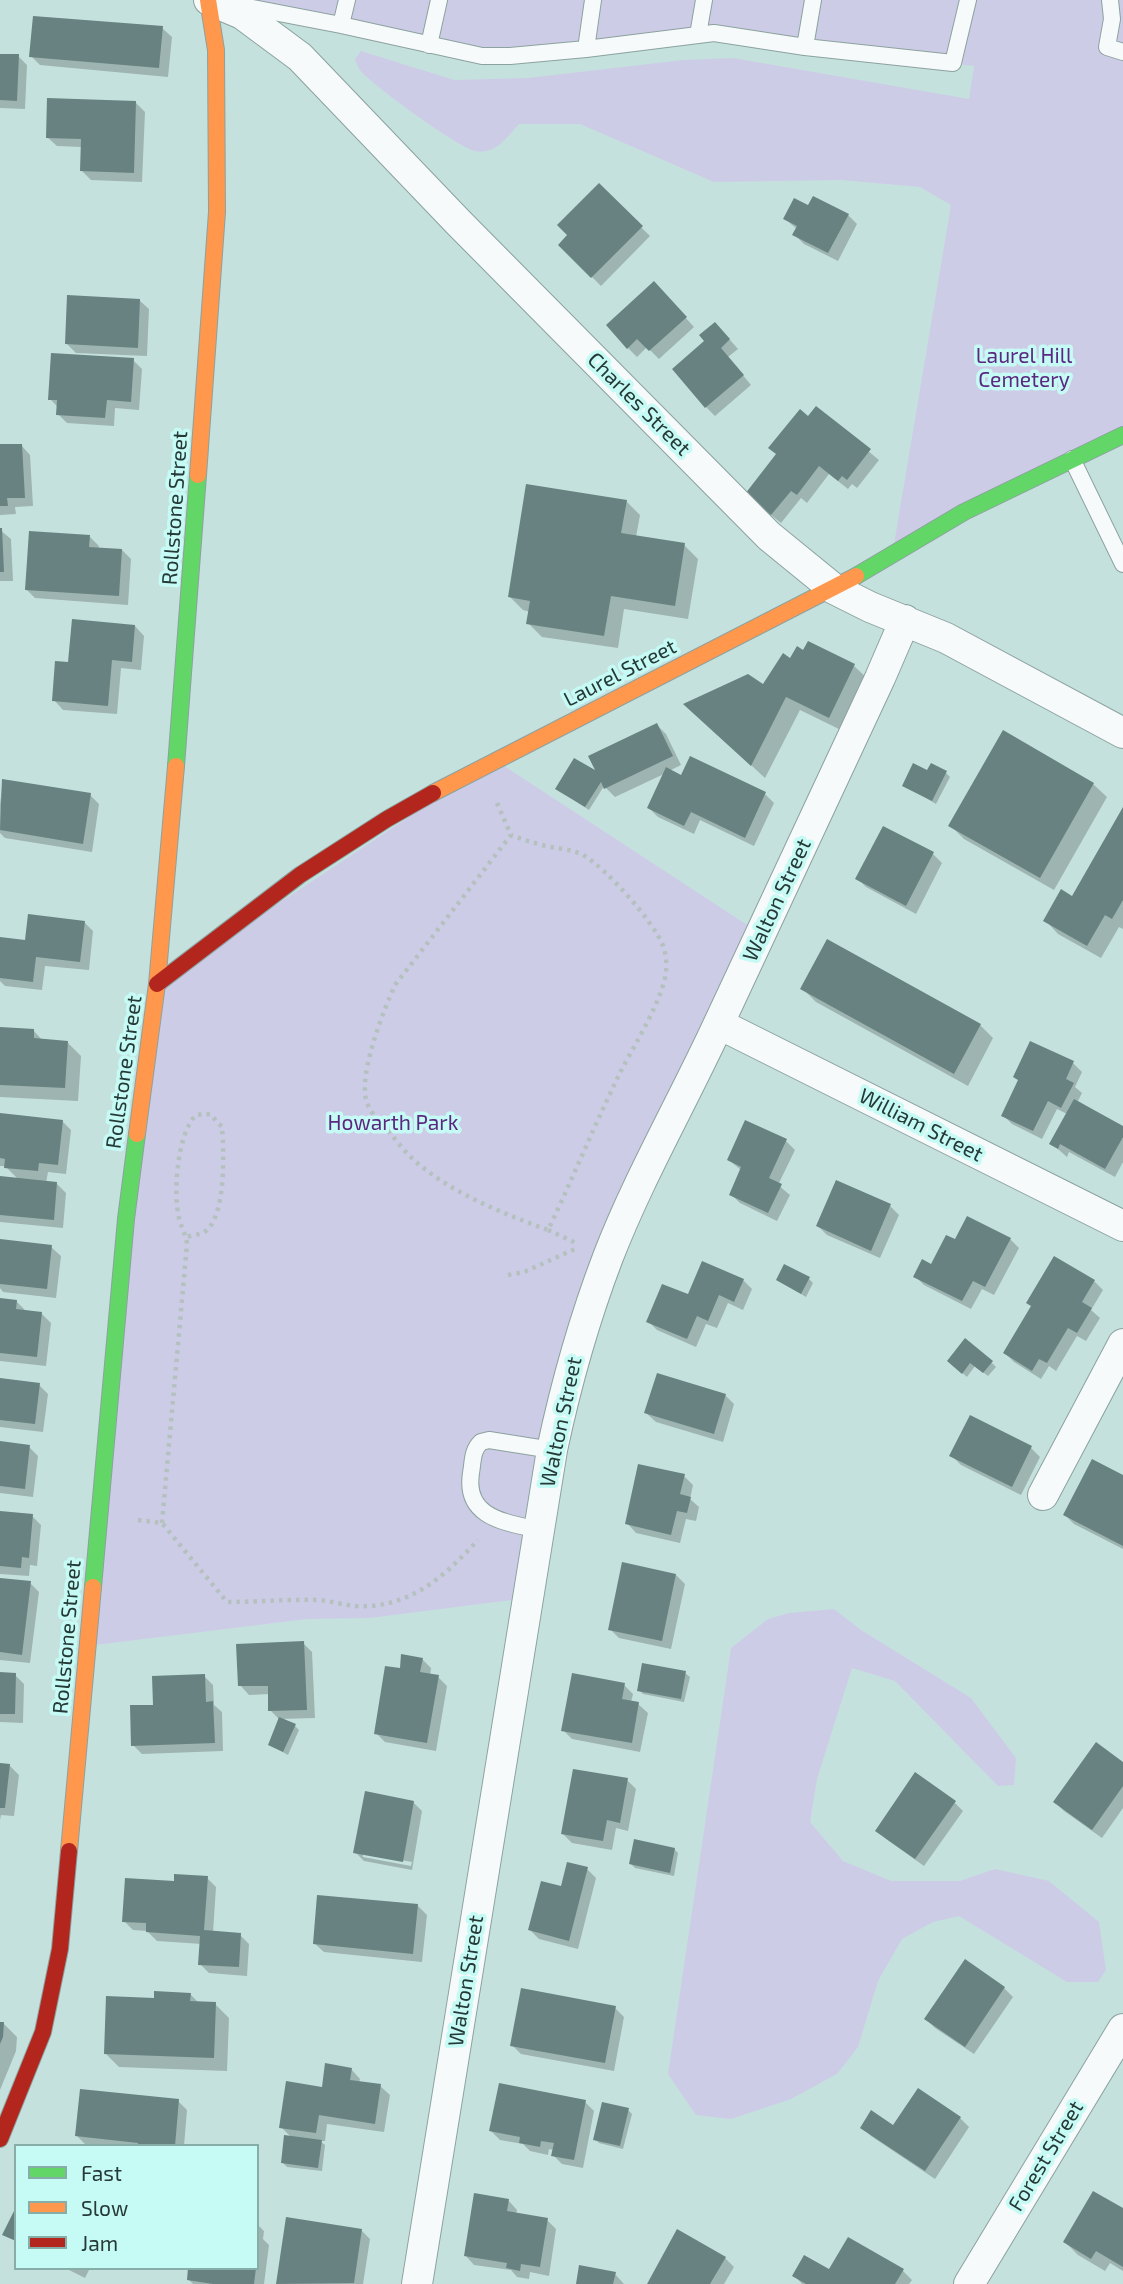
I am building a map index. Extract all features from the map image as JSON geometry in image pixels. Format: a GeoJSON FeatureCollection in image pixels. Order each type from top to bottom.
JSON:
{"type":"FeatureCollection","features":[{"type":"Feature","properties":{"kind":"main road","name":"Rollstone Street"},"geometry":{"type":"LineString","coordinates":[[3,2126],[43,2032],[59,1958],[126,1219],[157,984],[176,769],[217,212],[216,50],[210,0]]}},
{"type":"Feature","properties":{"kind":"main road","name":"Laurel Street"},"geometry":{"type":"LineString","coordinates":[[157,984],[300,875],[387,819],[480,767],[834,589],[964,512],[1123,435]]}},
{"type":"Feature","properties":{"kind":"street","name":"Charles Street"},"geometry":{"type":"LineString","coordinates":[[210,0],[242,14],[300,57],[458,222],[769,536],[834,589],[946,638],[1123,733]]}},
{"type":"Feature","properties":{"kind":"street","name":"Walton Street"},"geometry":{"type":"LineString","coordinates":[[416,2284],[552,1450],[578,1345],[609,1256],[905,620]]}},
{"type":"Feature","properties":{"kind":"street","name":"William Street"},"geometry":{"type":"LineString","coordinates":[[719,1024],[1123,1226]]}},
{"type":"Feature","properties":{"kind":"street"},"geometry":{"type":"LineString","coordinates":[[1044,1495],[1123,1344]]}},
{"type":"Feature","properties":{"kind":"street","name":"Forest Street"},"geometry":{"type":"LineString","coordinates":[[969,2284],[1123,2029]]}},
{"type":"Feature","properties":{"kind":"lane"},"geometry":{"type":"LineString","coordinates":[[210,0],[341,24],[482,56],[510,56],[725,34],[805,47],[953,63],[968,0]]}},
{"type":"Feature","properties":{"kind":"lane"},"geometry":{"type":"LineString","coordinates":[[341,24],[347,0]]}},
{"type":"Feature","properties":{"kind":"lane"},"geometry":{"type":"LineString","coordinates":[[429,45],[439,0]]}},
{"type":"Feature","properties":{"kind":"lane"},"geometry":{"type":"LineString","coordinates":[[586,49],[593,0]]}},
{"type":"Feature","properties":{"kind":"lane"},"geometry":{"type":"LineString","coordinates":[[698,35],[704,0]]}},
{"type":"Feature","properties":{"kind":"lane"},"geometry":{"type":"LineString","coordinates":[[805,47],[813,0]]}},
{"type":"Feature","properties":{"kind":"lane"},"geometry":{"type":"LineString","coordinates":[[1110,0],[1112,19],[1107,47],[1123,52]]}},
{"type":"Feature","properties":{"kind":"lane"},"geometry":{"type":"LineString","coordinates":[[1072,460],[1123,564]]}},
{"type":"Feature","properties":{"kind":"lane"},"geometry":{"type":"LineString","coordinates":[[539,1530],[509,1523],[491,1516],[479,1507],[470,1493],[474,1453],[481,1442],[489,1440],[552,1450]]}},
{"type":"Feature","properties":{"kind":"path"},"geometry":{"type":"LineString","coordinates":[[494,796],[511,835],[543,845],[569,849],[594,862],[609,875],[663,944],[667,960],[659,996],[616,1081],[548,1230],[477,1200],[414,1161],[377,1119],[367,1104],[365,1092],[369,1065],[384,1009],[395,985],[511,835]]}},
{"type":"Feature","properties":{"kind":"path"},"geometry":{"type":"LineString","coordinates":[[162,1523],[186,1237],[179,1220],[176,1195],[179,1163],[192,1119],[201,1113],[210,1114],[222,1127],[220,1198],[209,1228],[202,1233],[186,1237]]}},
{"type":"Feature","properties":{"kind":"path"},"geometry":{"type":"LineString","coordinates":[[508,1275],[524,1272],[582,1246]]}},
{"type":"Feature","properties":{"kind":"path"},"geometry":{"type":"LineString","coordinates":[[99,1515],[162,1523],[227,1602],[320,1600],[353,1606],[402,1600],[420,1591],[477,1542],[491,1516]]}},
{"type":"Feature","properties":{"kind":"green space","name":"Laurel Hill Cemetery"},"geometry":{"type":"Polygon","coordinates":[[[212,0],[1123,0],[1123,435],[892,556],[951,205],[920,187],[841,180],[714,182],[580,124],[519,124],[495,148],[475,151],[452,139],[396,100],[359,69],[355,59],[361,51],[454,80],[528,78],[683,60],[733,58],[969,99],[974,66],[805,47],[725,34],[510,56],[212,0]]]}},
{"type":"Feature","properties":{"kind":"green space","name":"Howarth Park"},"geometry":{"type":"Polygon","coordinates":[[[495,760],[761,934],[627,1216],[527,1598],[370,1618],[307,1619],[87,1646],[157,984],[495,760]]]}},
{"type":"Feature","properties":{"kind":"green space"},"geometry":{"type":"Polygon","coordinates":[[[834,1609],[861,1630],[971,1698],[1016,1758],[1014,1785],[998,1786],[895,1681],[852,1668],[817,1779],[810,1822],[843,1861],[891,1881],[960,1881],[995,1869],[1049,1881],[1099,1922],[1106,1970],[1098,1982],[1067,1982],[959,1916],[933,1922],[902,1939],[878,1981],[858,2047],[837,2074],[791,2099],[731,2119],[696,2115],[668,2074],[731,1648],[768,1619],[789,1613],[834,1609]]]}},
{"type":"Feature","properties":{"kind":"building"},"geometry":{"type":"Polygon","coordinates":[[[33,16],[163,26],[159,68],[29,57],[33,16]]]}},
{"type":"Feature","properties":{"kind":"building"},"geometry":{"type":"Polygon","coordinates":[[[0,54],[19,54],[17,101],[0,100],[0,54]]]}},
{"type":"Feature","properties":{"kind":"building"},"geometry":{"type":"Polygon","coordinates":[[[47,98],[136,101],[134,173],[80,171],[81,139],[46,138],[47,98]]]}},
{"type":"Feature","properties":{"kind":"building"},"geometry":{"type":"Polygon","coordinates":[[[599,183],[643,226],[591,278],[558,245],[567,235],[557,225],[599,183]]]}},
{"type":"Feature","properties":{"kind":"building"},"geometry":{"type":"Polygon","coordinates":[[[813,196],[849,214],[828,253],[792,235],[797,226],[783,219],[794,198],[808,205],[813,196]]]}},
{"type":"Feature","properties":{"kind":"building"},"geometry":{"type":"Polygon","coordinates":[[[654,281],[687,317],[649,351],[637,339],[627,349],[606,325],[654,281]]]}},
{"type":"Feature","properties":{"kind":"building"},"geometry":{"type":"Polygon","coordinates":[[[67,295],[140,299],[138,348],[65,344],[67,295]]]}},
{"type":"Feature","properties":{"kind":"building"},"geometry":{"type":"Polygon","coordinates":[[[715,322],[730,339],[721,348],[744,375],[705,408],[672,369],[704,341],[699,335],[715,322]]]}},
{"type":"Feature","properties":{"kind":"building"},"geometry":{"type":"Polygon","coordinates":[[[51,353],[134,358],[131,402],[107,400],[105,418],[56,415],[57,400],[48,400],[51,353]]]}},
{"type":"Feature","properties":{"kind":"building"},"geometry":{"type":"Polygon","coordinates":[[[816,406],[871,449],[847,480],[842,476],[838,481],[819,466],[797,495],[791,491],[771,515],[745,494],[776,454],[768,448],[800,409],[808,416],[816,406]]]}},
{"type":"Feature","properties":{"kind":"building"},"geometry":{"type":"Polygon","coordinates":[[[0,444],[22,444],[25,498],[7,498],[8,506],[0,506],[0,444]]]}},
{"type":"Feature","properties":{"kind":"building"},"geometry":{"type":"Polygon","coordinates":[[[526,484],[627,500],[621,533],[685,543],[675,606],[611,596],[604,636],[526,624],[530,601],[508,597],[526,484]]]}},
{"type":"Feature","properties":{"kind":"building"},"geometry":{"type":"Polygon","coordinates":[[[2,528],[4,572],[0,572],[2,528]]]}},
{"type":"Feature","properties":{"kind":"building"},"geometry":{"type":"Polygon","coordinates":[[[29,531],[90,535],[89,547],[122,549],[119,596],[25,590],[29,531]]]}},
{"type":"Feature","properties":{"kind":"building"},"geometry":{"type":"Polygon","coordinates":[[[72,619],[135,625],[132,662],[112,660],[108,706],[52,701],[55,661],[68,662],[72,619]]]}},
{"type":"Feature","properties":{"kind":"building"},"geometry":{"type":"Polygon","coordinates":[[[808,641],[855,664],[829,718],[786,697],[751,766],[683,704],[748,674],[763,684],[783,653],[790,658],[797,646],[803,650],[808,641]]]}},
{"type":"Feature","properties":{"kind":"building"},"geometry":{"type":"Polygon","coordinates":[[[657,723],[673,756],[604,789],[601,782],[585,807],[555,789],[574,758],[595,770],[588,756],[657,723]]]}},
{"type":"Feature","properties":{"kind":"building"},"geometry":{"type":"Polygon","coordinates":[[[1003,730],[1094,783],[1040,878],[948,826],[1003,730]]]}},
{"type":"Feature","properties":{"kind":"building"},"geometry":{"type":"Polygon","coordinates":[[[690,756],[766,792],[745,838],[691,812],[684,826],[647,808],[666,767],[681,775],[690,756]]]}},
{"type":"Feature","properties":{"kind":"building"},"geometry":{"type":"Polygon","coordinates":[[[913,763],[927,770],[931,763],[947,771],[932,801],[902,786],[913,763]]]}},
{"type":"Feature","properties":{"kind":"building"},"geometry":{"type":"Polygon","coordinates":[[[2,779],[91,793],[83,844],[0,830],[2,779]]]}},
{"type":"Feature","properties":{"kind":"building"},"geometry":{"type":"Polygon","coordinates":[[[1123,807],[1123,900],[1112,919],[1105,915],[1087,946],[1043,921],[1061,889],[1072,896],[1123,807]]]}},
{"type":"Feature","properties":{"kind":"building"},"geometry":{"type":"Polygon","coordinates":[[[883,826],[934,852],[906,906],[855,879],[883,826]]]}},
{"type":"Feature","properties":{"kind":"building"},"geometry":{"type":"Polygon","coordinates":[[[28,914],[85,921],[80,962],[36,957],[33,982],[0,978],[0,937],[25,940],[28,914]]]}},
{"type":"Feature","properties":{"kind":"building"},"geometry":{"type":"Polygon","coordinates":[[[827,939],[981,1024],[954,1074],[800,989],[827,939]]]}},
{"type":"Feature","properties":{"kind":"building"},"geometry":{"type":"Polygon","coordinates":[[[0,1027],[34,1029],[34,1038],[68,1041],[65,1088],[0,1085],[0,1027]]]}},
{"type":"Feature","properties":{"kind":"building"},"geometry":{"type":"Polygon","coordinates":[[[1030,1041],[1074,1061],[1066,1079],[1074,1083],[1061,1108],[1048,1101],[1033,1131],[1001,1116],[1018,1080],[1013,1077],[1030,1041]]]}},
{"type":"Feature","properties":{"kind":"building"},"geometry":{"type":"Polygon","coordinates":[[[1074,1099],[1123,1126],[1123,1137],[1105,1169],[1060,1144],[1058,1149],[1049,1144],[1074,1099]]]}},
{"type":"Feature","properties":{"kind":"building"},"geometry":{"type":"Polygon","coordinates":[[[0,1113],[63,1120],[58,1165],[39,1163],[38,1171],[4,1168],[5,1159],[0,1158],[0,1113]]]}},
{"type":"Feature","properties":{"kind":"building"},"geometry":{"type":"Polygon","coordinates":[[[745,1120],[787,1139],[769,1178],[782,1184],[768,1213],[729,1195],[741,1167],[727,1160],[745,1120]]]}},
{"type":"Feature","properties":{"kind":"building"},"geometry":{"type":"Polygon","coordinates":[[[0,1176],[57,1182],[54,1220],[0,1215],[0,1176]]]}},
{"type":"Feature","properties":{"kind":"building"},"geometry":{"type":"Polygon","coordinates":[[[836,1180],[891,1204],[871,1251],[816,1226],[836,1180]]]}},
{"type":"Feature","properties":{"kind":"building"},"geometry":{"type":"Polygon","coordinates":[[[967,1216],[1011,1238],[985,1287],[973,1281],[962,1301],[913,1277],[922,1259],[931,1264],[946,1235],[955,1239],[967,1216]]]}},
{"type":"Feature","properties":{"kind":"building"},"geometry":{"type":"Polygon","coordinates":[[[0,1239],[52,1245],[47,1289],[0,1284],[0,1239]]]}},
{"type":"Feature","properties":{"kind":"building"},"geometry":{"type":"Polygon","coordinates":[[[1054,1256],[1095,1280],[1082,1302],[1092,1308],[1077,1333],[1068,1328],[1047,1363],[1039,1359],[1032,1371],[1003,1353],[1031,1306],[1026,1303],[1054,1256]]]}},
{"type":"Feature","properties":{"kind":"building"},"geometry":{"type":"Polygon","coordinates":[[[702,1261],[744,1279],[734,1302],[719,1295],[708,1321],[697,1316],[687,1339],[646,1322],[662,1284],[688,1294],[702,1261]]]}},
{"type":"Feature","properties":{"kind":"building"},"geometry":{"type":"Polygon","coordinates":[[[784,1264],[810,1277],[801,1294],[776,1280],[784,1264]]]}},
{"type":"Feature","properties":{"kind":"building"},"geometry":{"type":"Polygon","coordinates":[[[0,1298],[17,1300],[16,1309],[42,1312],[37,1357],[0,1353],[0,1298]]]}},
{"type":"Feature","properties":{"kind":"building"},"geometry":{"type":"Polygon","coordinates":[[[965,1338],[993,1361],[983,1373],[970,1363],[962,1374],[947,1361],[965,1338]]]}},
{"type":"Feature","properties":{"kind":"building"},"geometry":{"type":"Polygon","coordinates":[[[657,1373],[726,1394],[714,1434],[644,1413],[657,1373]]]}},
{"type":"Feature","properties":{"kind":"building"},"geometry":{"type":"Polygon","coordinates":[[[0,1378],[40,1383],[35,1424],[0,1420],[0,1378]]]}},
{"type":"Feature","properties":{"kind":"building"},"geometry":{"type":"Polygon","coordinates":[[[970,1415],[1032,1446],[1012,1487],[949,1456],[970,1415]]]}},
{"type":"Feature","properties":{"kind":"building"},"geometry":{"type":"Polygon","coordinates":[[[0,1441],[30,1445],[25,1489],[0,1486],[0,1441]]]}},
{"type":"Feature","properties":{"kind":"building"},"geometry":{"type":"Polygon","coordinates":[[[1092,1459],[1123,1475],[1123,1546],[1063,1515],[1092,1459]]]}},
{"type":"Feature","properties":{"kind":"building"},"geometry":{"type":"Polygon","coordinates":[[[638,1464],[685,1474],[680,1494],[691,1497],[687,1513],[677,1511],[671,1535],[625,1524],[638,1464]]]}},
{"type":"Feature","properties":{"kind":"building"},"geometry":{"type":"Polygon","coordinates":[[[0,1511],[33,1514],[29,1558],[22,1557],[21,1568],[0,1566],[0,1511]]]}},
{"type":"Feature","properties":{"kind":"building"},"geometry":{"type":"Polygon","coordinates":[[[622,1562],[676,1574],[662,1641],[608,1630],[622,1562]]]}},
{"type":"Feature","properties":{"kind":"building"},"geometry":{"type":"Polygon","coordinates":[[[0,1578],[31,1581],[22,1655],[0,1652],[0,1578]]]}},
{"type":"Feature","properties":{"kind":"building"},"geometry":{"type":"Polygon","coordinates":[[[304,1641],[307,1710],[268,1711],[268,1686],[238,1686],[236,1644],[304,1641]]]}},
{"type":"Feature","properties":{"kind":"building"},"geometry":{"type":"Polygon","coordinates":[[[401,1654],[423,1658],[420,1672],[439,1675],[427,1743],[374,1734],[385,1666],[400,1668],[401,1654]]]}},
{"type":"Feature","properties":{"kind":"building"},"geometry":{"type":"Polygon","coordinates":[[[642,1663],[686,1671],[681,1699],[637,1691],[642,1663]]]}},
{"type":"Feature","properties":{"kind":"building"},"geometry":{"type":"Polygon","coordinates":[[[0,1672],[16,1673],[15,1714],[0,1714],[0,1672]]]}},
{"type":"Feature","properties":{"kind":"building"},"geometry":{"type":"Polygon","coordinates":[[[572,1673],[625,1683],[622,1699],[639,1702],[632,1743],[561,1731],[572,1673]]]}},
{"type":"Feature","properties":{"kind":"building"},"geometry":{"type":"Polygon","coordinates":[[[205,1674],[206,1702],[213,1701],[215,1743],[131,1746],[130,1705],[153,1705],[152,1676],[205,1674]]]}},
{"type":"Feature","properties":{"kind":"building"},"geometry":{"type":"Polygon","coordinates":[[[279,1717],[296,1724],[283,1752],[268,1745],[279,1717]]]}},
{"type":"Feature","properties":{"kind":"building"},"geometry":{"type":"Polygon","coordinates":[[[1096,1742],[1123,1762],[1123,1786],[1092,1830],[1053,1802],[1096,1742]]]}},
{"type":"Feature","properties":{"kind":"building"},"geometry":{"type":"Polygon","coordinates":[[[0,1763],[10,1764],[5,1808],[0,1808],[0,1763]]]}},
{"type":"Feature","properties":{"kind":"building"},"geometry":{"type":"Polygon","coordinates":[[[573,1769],[628,1778],[620,1823],[607,1820],[603,1841],[561,1834],[573,1769]]]}},
{"type":"Feature","properties":{"kind":"building"},"geometry":{"type":"Polygon","coordinates":[[[915,1772],[956,1801],[915,1859],[875,1831],[915,1772]]]}},
{"type":"Feature","properties":{"kind":"building"},"geometry":{"type":"Polygon","coordinates":[[[365,1791],[414,1801],[403,1862],[353,1853],[365,1791]]]}},
{"type":"Feature","properties":{"kind":"building"},"geometry":{"type":"Polygon","coordinates":[[[634,1839],[675,1848],[670,1873],[629,1864],[634,1839]]]}},
{"type":"Feature","properties":{"kind":"building"},"geometry":{"type":"Polygon","coordinates":[[[567,1862],[588,1867],[569,1941],[528,1930],[541,1881],[561,1886],[567,1862]]]}},
{"type":"Feature","properties":{"kind":"building"},"geometry":{"type":"Polygon","coordinates":[[[174,1874],[208,1876],[204,1930],[241,1933],[239,1967],[198,1965],[200,1936],[146,1932],[146,1923],[122,1922],[125,1878],[174,1881],[174,1874]]]}},
{"type":"Feature","properties":{"kind":"building"},"geometry":{"type":"Polygon","coordinates":[[[317,1895],[418,1904],[413,1954],[313,1944],[317,1895]]]}},
{"type":"Feature","properties":{"kind":"building"},"geometry":{"type":"Polygon","coordinates":[[[965,1959],[1005,1987],[965,2047],[924,2019],[965,1959]]]}},
{"type":"Feature","properties":{"kind":"building"},"geometry":{"type":"Polygon","coordinates":[[[521,1988],[616,2006],[605,2063],[510,2046],[521,1988]]]}},
{"type":"Feature","properties":{"kind":"building"},"geometry":{"type":"Polygon","coordinates":[[[154,1991],[191,1993],[190,2001],[216,2002],[214,2058],[104,2054],[106,1996],[154,1998],[154,1991]]]}},
{"type":"Feature","properties":{"kind":"building"},"geometry":{"type":"Polygon","coordinates":[[[0,2022],[4,2022],[0,2044],[0,2022]]]}},
{"type":"Feature","properties":{"kind":"building"},"geometry":{"type":"Polygon","coordinates":[[[325,2063],[352,2068],[350,2080],[381,2084],[375,2124],[319,2115],[316,2133],[279,2128],[286,2081],[322,2087],[325,2063]]]}},
{"type":"Feature","properties":{"kind":"building"},"geometry":{"type":"Polygon","coordinates":[[[499,2083],[586,2100],[574,2160],[551,2156],[554,2143],[541,2141],[540,2147],[519,2143],[520,2137],[489,2131],[499,2083]]]}},
{"type":"Feature","properties":{"kind":"building"},"geometry":{"type":"Polygon","coordinates":[[[918,2088],[961,2117],[925,2171],[860,2128],[871,2110],[893,2125],[918,2088]]]}},
{"type":"Feature","properties":{"kind":"building"},"geometry":{"type":"Polygon","coordinates":[[[80,2089],[179,2099],[175,2144],[138,2144],[75,2136],[80,2089]]]}},
{"type":"Feature","properties":{"kind":"building"},"geometry":{"type":"Polygon","coordinates":[[[602,2102],[629,2108],[620,2146],[593,2140],[602,2102]]]}},
{"type":"Feature","properties":{"kind":"building"},"geometry":{"type":"Polygon","coordinates":[[[284,2135],[322,2140],[318,2168],[281,2163],[284,2135]]]}},
{"type":"Feature","properties":{"kind":"building"},"geometry":{"type":"Polygon","coordinates":[[[1093,2191],[1123,2208],[1123,2267],[1096,2251],[1091,2259],[1063,2242],[1093,2191]]]}},
{"type":"Feature","properties":{"kind":"building"},"geometry":{"type":"Polygon","coordinates":[[[474,2193],[509,2199],[507,2211],[548,2218],[540,2267],[521,2264],[520,2271],[506,2268],[507,2263],[464,2256],[474,2193]]]}},
{"type":"Feature","properties":{"kind":"building"},"geometry":{"type":"Polygon","coordinates":[[[14,2211],[14,2240],[2,2235],[14,2211]]]}},
{"type":"Feature","properties":{"kind":"building"},"geometry":{"type":"Polygon","coordinates":[[[286,2217],[362,2229],[354,2283],[276,2284],[286,2217]]]}},
{"type":"Feature","properties":{"kind":"building"},"geometry":{"type":"Polygon","coordinates":[[[677,2229],[726,2257],[710,2284],[647,2284],[677,2229]]]}},
{"type":"Feature","properties":{"kind":"building"},"geometry":{"type":"Polygon","coordinates":[[[848,2237],[904,2269],[895,2284],[806,2284],[792,2276],[804,2255],[829,2269],[848,2237]]]}},
{"type":"Feature","properties":{"kind":"building"},"geometry":{"type":"Polygon","coordinates":[[[579,2265],[616,2272],[613,2284],[576,2284],[579,2265]]]}},
{"type":"Feature","properties":{"kind":"building"},"geometry":{"type":"Polygon","coordinates":[[[188,2270],[256,2270],[254,2284],[213,2284],[187,2280],[188,2270]]]}},
{"type":"Feature","properties":{"kind":"traffic: fast"},"geometry":{"type":"LineString","coordinates":[[856,576],[964,512],[1123,435]]}},
{"type":"Feature","properties":{"kind":"traffic: fast"},"geometry":{"type":"LineString","coordinates":[[176,766],[198,475]]}},
{"type":"Feature","properties":{"kind":"traffic: fast"},"geometry":{"type":"LineString","coordinates":[[93,1587],[126,1219],[137,1134]]}},
{"type":"Feature","properties":{"kind":"traffic: slow"},"geometry":{"type":"LineString","coordinates":[[198,475],[217,212],[216,50],[208,0]]}},
{"type":"Feature","properties":{"kind":"traffic: slow"},"geometry":{"type":"LineString","coordinates":[[433,793],[856,576]]}},
{"type":"Feature","properties":{"kind":"traffic: slow"},"geometry":{"type":"LineString","coordinates":[[137,1134],[157,984],[176,766]]}},
{"type":"Feature","properties":{"kind":"traffic: slow"},"geometry":{"type":"LineString","coordinates":[[69,1851],[93,1587]]}},
{"type":"Feature","properties":{"kind":"traffic: jam"},"geometry":{"type":"LineString","coordinates":[[157,984],[300,875],[433,793]]}},
{"type":"Feature","properties":{"kind":"traffic: jam"},"geometry":{"type":"LineString","coordinates":[[0,2139],[43,2032],[60,1949],[69,1851]]}}]}
